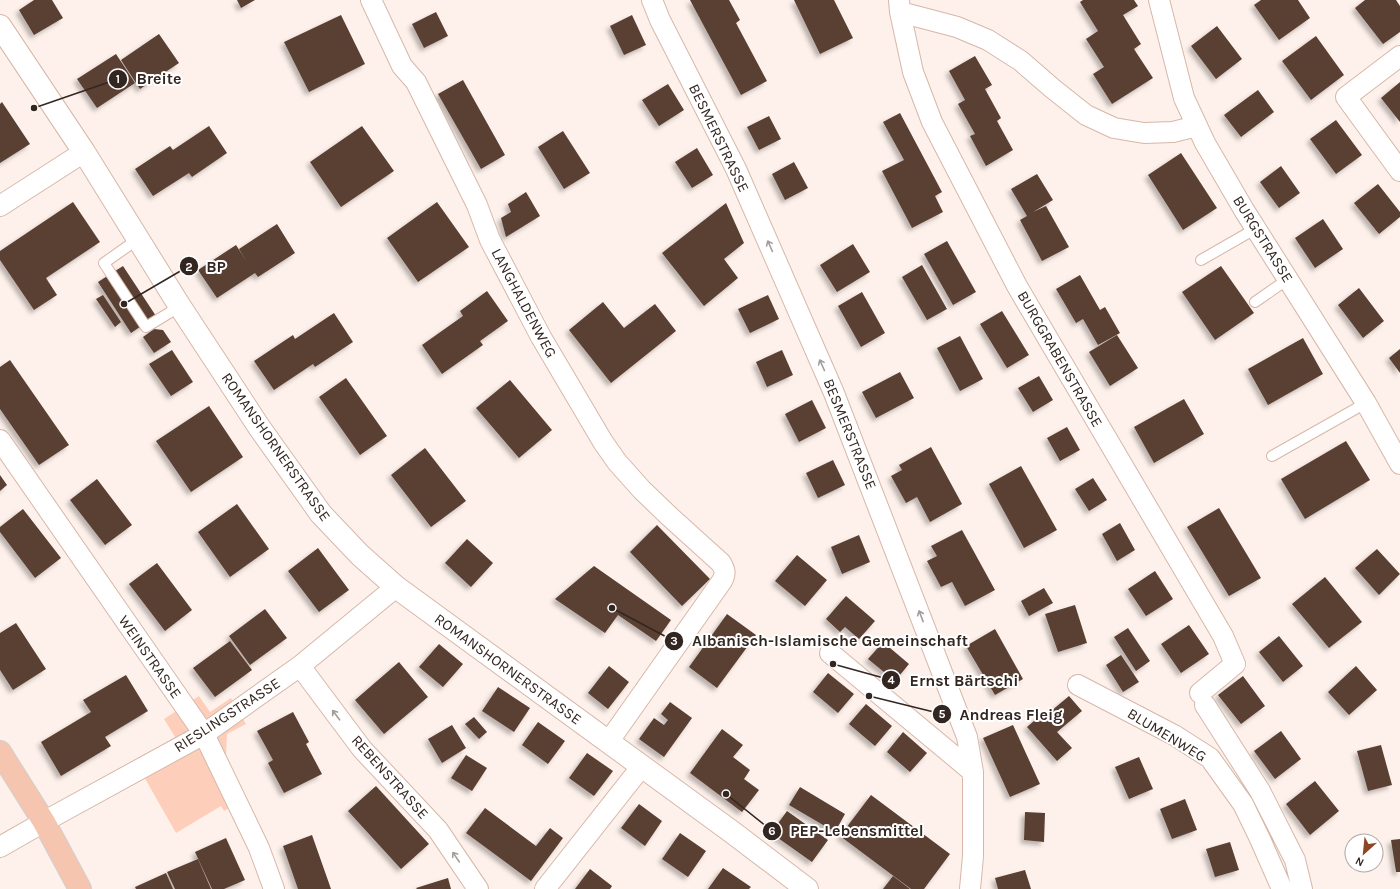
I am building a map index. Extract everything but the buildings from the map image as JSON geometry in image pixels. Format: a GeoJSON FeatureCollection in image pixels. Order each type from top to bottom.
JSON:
{"type":"FeatureCollection","features":[{"type":"Feature","properties":{"kind":"main road"},"geometry":{"type":"LineString","coordinates":[[0,752],[44,822],[80,889]]}},
{"type":"Feature","properties":{"kind":"street","name":"LANGHALDENWEG"},"geometry":{"type":"LineString","coordinates":[[371,0],[402,66],[416,82],[477,205],[497,254],[541,337],[603,442],[617,462],[642,490],[721,563],[725,569],[725,574],[722,581],[609,741]]}},
{"type":"Feature","properties":{"kind":"street","name":"BESMERSTRASSE"},"geometry":{"type":"LineString","coordinates":[[652,0],[660,20],[736,169],[834,393],[967,737],[973,772],[973,856],[970,889]]}},
{"type":"Feature","properties":{"kind":"street","name":"BURGSTRASSE"},"geometry":{"type":"LineString","coordinates":[[1159,0],[1184,98],[1196,126],[1226,180],[1256,229],[1366,403],[1400,464]]}},
{"type":"Feature","properties":{"kind":"street"},"geometry":{"type":"LineString","coordinates":[[900,6],[988,40],[1021,60],[1052,88],[1086,115],[1114,128],[1144,133],[1173,132],[1196,126]]}},
{"type":"Feature","properties":{"kind":"street","name":"BURGGRABENSTRASSE"},"geometry":{"type":"LineString","coordinates":[[900,6],[913,72],[932,122],[1017,286],[1226,643],[1235,664],[1203,699],[1260,790],[1295,860],[1302,889]]}},
{"type":"Feature","properties":{"kind":"street","name":"ROMANSHORNERSTRASSE"},"geometry":{"type":"LineString","coordinates":[[0,26],[84,152],[178,305],[320,514],[360,555],[396,587],[464,638],[609,741],[807,889]]}},
{"type":"Feature","properties":{"kind":"street"},"geometry":{"type":"LineString","coordinates":[[1400,56],[1346,97],[1400,171]]}},
{"type":"Feature","properties":{"kind":"street"},"geometry":{"type":"LineString","coordinates":[[0,206],[84,152]]}},
{"type":"Feature","properties":{"kind":"street","name":"WEINSTRASSE"},"geometry":{"type":"LineString","coordinates":[[0,440],[204,734],[259,848],[274,889]]}},
{"type":"Feature","properties":{"kind":"street","name":"RIESLINGSTRASSE"},"geometry":{"type":"LineString","coordinates":[[0,847],[204,734],[300,666],[396,587]]}},
{"type":"Feature","properties":{"kind":"street"},"geometry":{"type":"LineString","coordinates":[[830,653],[973,772]]}},
{"type":"Feature","properties":{"kind":"street","name":"REBENSTRASSE"},"geometry":{"type":"LineString","coordinates":[[300,666],[362,750],[438,830],[478,889]]}},
{"type":"Feature","properties":{"kind":"street","name":"BLUMENWEG"},"geometry":{"type":"LineString","coordinates":[[1078,685],[1174,735],[1210,758],[1243,804],[1260,838],[1282,889]]}},
{"type":"Feature","properties":{"kind":"street"},"geometry":{"type":"LineString","coordinates":[[545,889],[642,766]]}},
{"type":"Feature","properties":{"kind":"lane"},"geometry":{"type":"LineString","coordinates":[[1201,260],[1256,229]]}},
{"type":"Feature","properties":{"kind":"lane"},"geometry":{"type":"LineString","coordinates":[[138,240],[104,263],[146,327],[169,313],[178,305]]}},
{"type":"Feature","properties":{"kind":"lane"},"geometry":{"type":"LineString","coordinates":[[1255,302],[1288,279]]}},
{"type":"Feature","properties":{"kind":"lane"},"geometry":{"type":"LineString","coordinates":[[1272,456],[1366,403]]}},
{"type":"Feature","properties":{"kind":"shaded area"},"geometry":{"type":"Polygon","coordinates":[[[199,696],[210,712],[231,698],[246,724],[227,734],[226,756],[246,798],[224,811],[221,806],[176,833],[135,761],[175,737],[164,719],[199,696]]]}},
{"type":"Feature","properties":{"kind":"place","name":"Breite"},"geometry":{"type":"Point","coordinates":[34,108]}},
{"type":"Feature","properties":{"kind":"place","name":"BP"},"geometry":{"type":"Point","coordinates":[124,304]}},
{"type":"Feature","properties":{"kind":"place","name":"Albanisch-Islamische Gemeinschaft"},"geometry":{"type":"Point","coordinates":[612,608]}},
{"type":"Feature","properties":{"kind":"place","name":"Ernst Bärtschi"},"geometry":{"type":"Point","coordinates":[833,664]}},
{"type":"Feature","properties":{"kind":"place","name":"Andreas Fleig"},"geometry":{"type":"Point","coordinates":[869,696]}},
{"type":"Feature","properties":{"kind":"place","name":"PEP-Lebensmittel"},"geometry":{"type":"Point","coordinates":[726,794]}}]}
